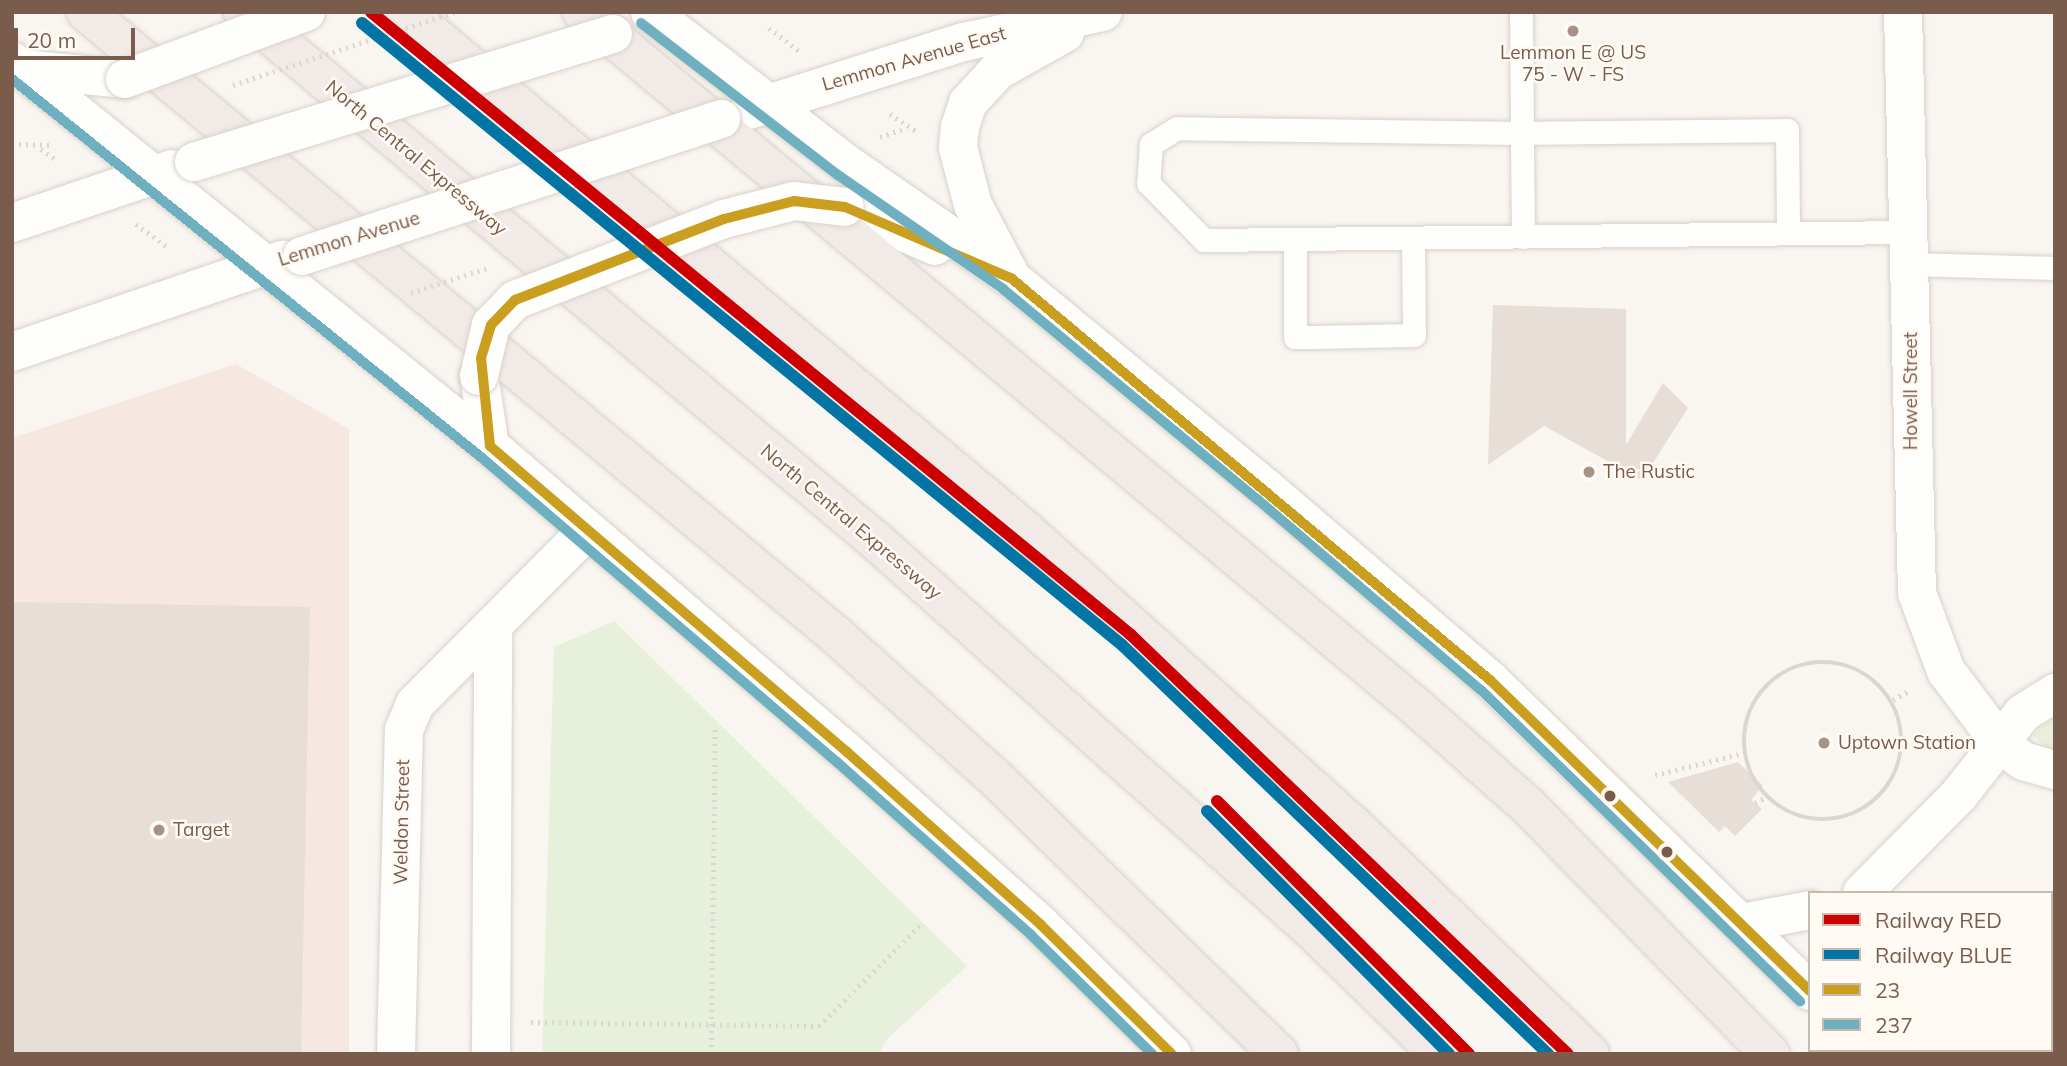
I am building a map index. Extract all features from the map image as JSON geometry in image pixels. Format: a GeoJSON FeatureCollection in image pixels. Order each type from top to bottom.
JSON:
{"type":"FeatureCollection","features":[{"type":"Feature","properties":{"kind":"highway"},"geometry":{"type":"LineString","coordinates":[[86,12],[837,636],[992,775],[1279,1054]]}},
{"type":"Feature","properties":{"kind":"highway","name":"North Central Expressway"},"geometry":{"type":"LineString","coordinates":[[243,12],[875,540],[1301,920],[1439,1054]]}},
{"type":"Feature","properties":{"kind":"highway"},"geometry":{"type":"LineString","coordinates":[[406,12],[1034,538],[1351,823],[1590,1054]]}},
{"type":"Feature","properties":{"kind":"highway"},"geometry":{"type":"LineString","coordinates":[[582,12],[1413,704],[1528,806],[1770,1054]]}},
{"type":"Feature","properties":{"kind":"main road"},"geometry":{"type":"LineString","coordinates":[[17,65],[125,79],[306,12]]}},
{"type":"Feature","properties":{"kind":"main road","name":"Lemmon Avenue East"},"geometry":{"type":"LineString","coordinates":[[768,104],[964,42],[1103,12]]}},
{"type":"Feature","properties":{"kind":"main road"},"geometry":{"type":"LineString","coordinates":[[1011,278],[962,172],[959,137],[968,103],[997,71],[1052,37],[1129,12]]}},
{"type":"Feature","properties":{"kind":"main road","name":"Howell Street"},"geometry":{"type":"LineString","coordinates":[[1903,12],[1911,248],[1917,593],[1946,671],[2002,745]]}},
{"type":"Feature","properties":{"kind":"main road"},"geometry":{"type":"LineString","coordinates":[[12,223],[153,174],[613,34],[666,15],[768,104],[1011,278],[1490,680],[1808,989]]}},
{"type":"Feature","properties":{"kind":"main road"},"geometry":{"type":"LineString","coordinates":[[17,65],[490,446],[949,842],[1172,1054]]}},
{"type":"Feature","properties":{"kind":"main road","name":"Lemmon Avenue"},"geometry":{"type":"LineString","coordinates":[[12,352],[265,264],[302,256],[768,104]]}},
{"type":"Feature","properties":{"kind":"main road"},"geometry":{"type":"LineString","coordinates":[[490,446],[479,376],[491,325],[515,300],[724,219],[794,201],[845,207],[1011,278]]}},
{"type":"Feature","properties":{"kind":"main road","name":"Weldon Street"},"geometry":{"type":"LineString","coordinates":[[396,1054],[404,730],[415,704],[587,531]]}},
{"type":"Feature","properties":{"kind":"main road"},"geometry":{"type":"LineString","coordinates":[[491,1054],[493,626]]}},
{"type":"Feature","properties":{"kind":"main road"},"geometry":{"type":"LineString","coordinates":[[1864,891],[2002,745],[2024,713],[2055,693]]}},
{"type":"Feature","properties":{"kind":"main road"},"geometry":{"type":"LineString","coordinates":[[2002,745],[2023,761],[2055,770]]}},
{"type":"Feature","properties":{"kind":"main road"},"geometry":{"type":"LineString","coordinates":[[1742,923],[1808,910]]}},
{"type":"Feature","properties":{"kind":"lane"},"geometry":{"type":"LineString","coordinates":[[1521,12],[1523,237]]}},
{"type":"Feature","properties":{"kind":"lane"},"geometry":{"type":"LineString","coordinates":[[1788,233],[1787,130],[1522,133],[1201,127],[1177,128],[1151,144],[1148,183],[1204,240],[1788,233],[2055,268]]}},
{"type":"Feature","properties":{"kind":"lane"},"geometry":{"type":"LineString","coordinates":[[1295,239],[1295,337],[1314,337],[1413,335],[1413,238]]}},
{"type":"Feature","properties":{"kind":"path"},"geometry":{"type":"LineString","coordinates":[[223,88],[455,12]]}},
{"type":"Feature","properties":{"kind":"path"},"geometry":{"type":"LineString","coordinates":[[769,27],[808,58]]}},
{"type":"Feature","properties":{"kind":"path"},"geometry":{"type":"LineString","coordinates":[[890,114],[914,133]]}},
{"type":"Feature","properties":{"kind":"path"},"geometry":{"type":"LineString","coordinates":[[880,137],[907,127]]}},
{"type":"Feature","properties":{"kind":"path"},"geometry":{"type":"LineString","coordinates":[[12,144],[41,148],[62,142]]}},
{"type":"Feature","properties":{"kind":"path"},"geometry":{"type":"LineString","coordinates":[[41,148],[57,160]]}},
{"type":"Feature","properties":{"kind":"path"},"geometry":{"type":"LineString","coordinates":[[132,221],[166,246]]}},
{"type":"Feature","properties":{"kind":"path"},"geometry":{"type":"LineString","coordinates":[[1797,665],[1851,665],[1893,700],[1902,754],[1884,793],[1867,808],[1819,820],[1793,815],[1767,797],[1744,753],[1755,699],[1797,665]]}},
{"type":"Feature","properties":{"kind":"path"},"geometry":{"type":"LineString","coordinates":[[1893,700],[1912,689]]}},
{"type":"Feature","properties":{"kind":"path"},"geometry":{"type":"LineString","coordinates":[[711,1054],[715,725]]}},
{"type":"Feature","properties":{"kind":"path"},"geometry":{"type":"LineString","coordinates":[[1655,775],[1744,753]]}},
{"type":"Feature","properties":{"kind":"path"},"geometry":{"type":"LineString","coordinates":[[1755,803],[1767,797]]}},
{"type":"Feature","properties":{"kind":"path"},"geometry":{"type":"LineString","coordinates":[[523,1023],[819,1026],[921,923]]}},
{"type":"Feature","properties":{"kind":"shaded area"},"geometry":{"type":"Polygon","coordinates":[[[236,364],[349,429],[349,1054],[12,1054],[12,438],[236,364]]]}},
{"type":"Feature","properties":{"kind":"green space"},"geometry":{"type":"Polygon","coordinates":[[[614,621],[967,966],[887,1039],[879,1054],[542,1054],[554,647],[614,621]]]}},
{"type":"Feature","properties":{"kind":"green space"},"geometry":{"type":"Polygon","coordinates":[[[2055,716],[2055,753],[2052,753],[2033,735],[2055,716]]]}},
{"type":"Feature","properties":{"kind":"building"},"geometry":{"type":"Polygon","coordinates":[[[1493,305],[1626,309],[1626,445],[1663,383],[1688,408],[1642,480],[1544,426],[1488,465],[1493,305]]]}},
{"type":"Feature","properties":{"kind":"building","name":"Target"},"geometry":{"type":"Polygon","coordinates":[[[12,602],[310,607],[301,1054],[12,1054],[12,602]]]}},
{"type":"Feature","properties":{"kind":"building"},"geometry":{"type":"Polygon","coordinates":[[[1738,762],[1763,786],[1751,800],[1762,809],[1735,836],[1725,826],[1719,832],[1668,782],[1738,762]]]}},
{"type":"Feature","properties":{"kind":"rail line","name":"RED"},"geometry":{"type":"LineString","coordinates":[[371,12],[1131,635],[1568,1054]]}},
{"type":"Feature","properties":{"kind":"rail line","name":"BLUE"},"geometry":{"type":"LineString","coordinates":[[362,23],[1122,645],[1548,1054]]}},
{"type":"Feature","properties":{"kind":"rail line","name":"RED"},"geometry":{"type":"LineString","coordinates":[[1217,801],[1469,1054]]}},
{"type":"Feature","properties":{"kind":"rail line","name":"BLUE"},"geometry":{"type":"LineString","coordinates":[[1207,811],[1449,1054]]}},
{"type":"Feature","properties":{"kind":"transit line","name":"237"},"geometry":{"type":"LineString","coordinates":[[641,23],[838,175],[1003,289],[1257,499],[1481,690],[1800,1001]]}},
{"type":"Feature","properties":{"kind":"transit line","name":"237"},"geometry":{"type":"LineString","coordinates":[[12,79],[481,457],[837,762],[1031,935],[1152,1054]]}},
{"type":"Feature","properties":{"kind":"transit line","name":"23"},"geometry":{"type":"LineString","coordinates":[[490,446],[481,358],[491,325],[515,300],[724,219],[794,201],[845,207],[1011,278],[1490,680],[1808,989]]}},
{"type":"Feature","properties":{"kind":"transit line","name":"23"},"geometry":{"type":"LineString","coordinates":[[490,446],[846,751],[1041,925],[1172,1054]]}},
{"type":"Feature","properties":{"kind":"place","name":"Lemmon E @ US 75 - W - FS"},"geometry":{"type":"Point","coordinates":[1573,31]}},
{"type":"Feature","properties":{"kind":"place","name":"The Rustic"},"geometry":{"type":"Point","coordinates":[1589,472]}},
{"type":"Feature","properties":{"kind":"place","name":"Uptown Station"},"geometry":{"type":"Point","coordinates":[1824,743]}},
{"type":"Feature","properties":{"kind":"place","name":"Target"},"geometry":{"type":"Point","coordinates":[159,830]}}]}
